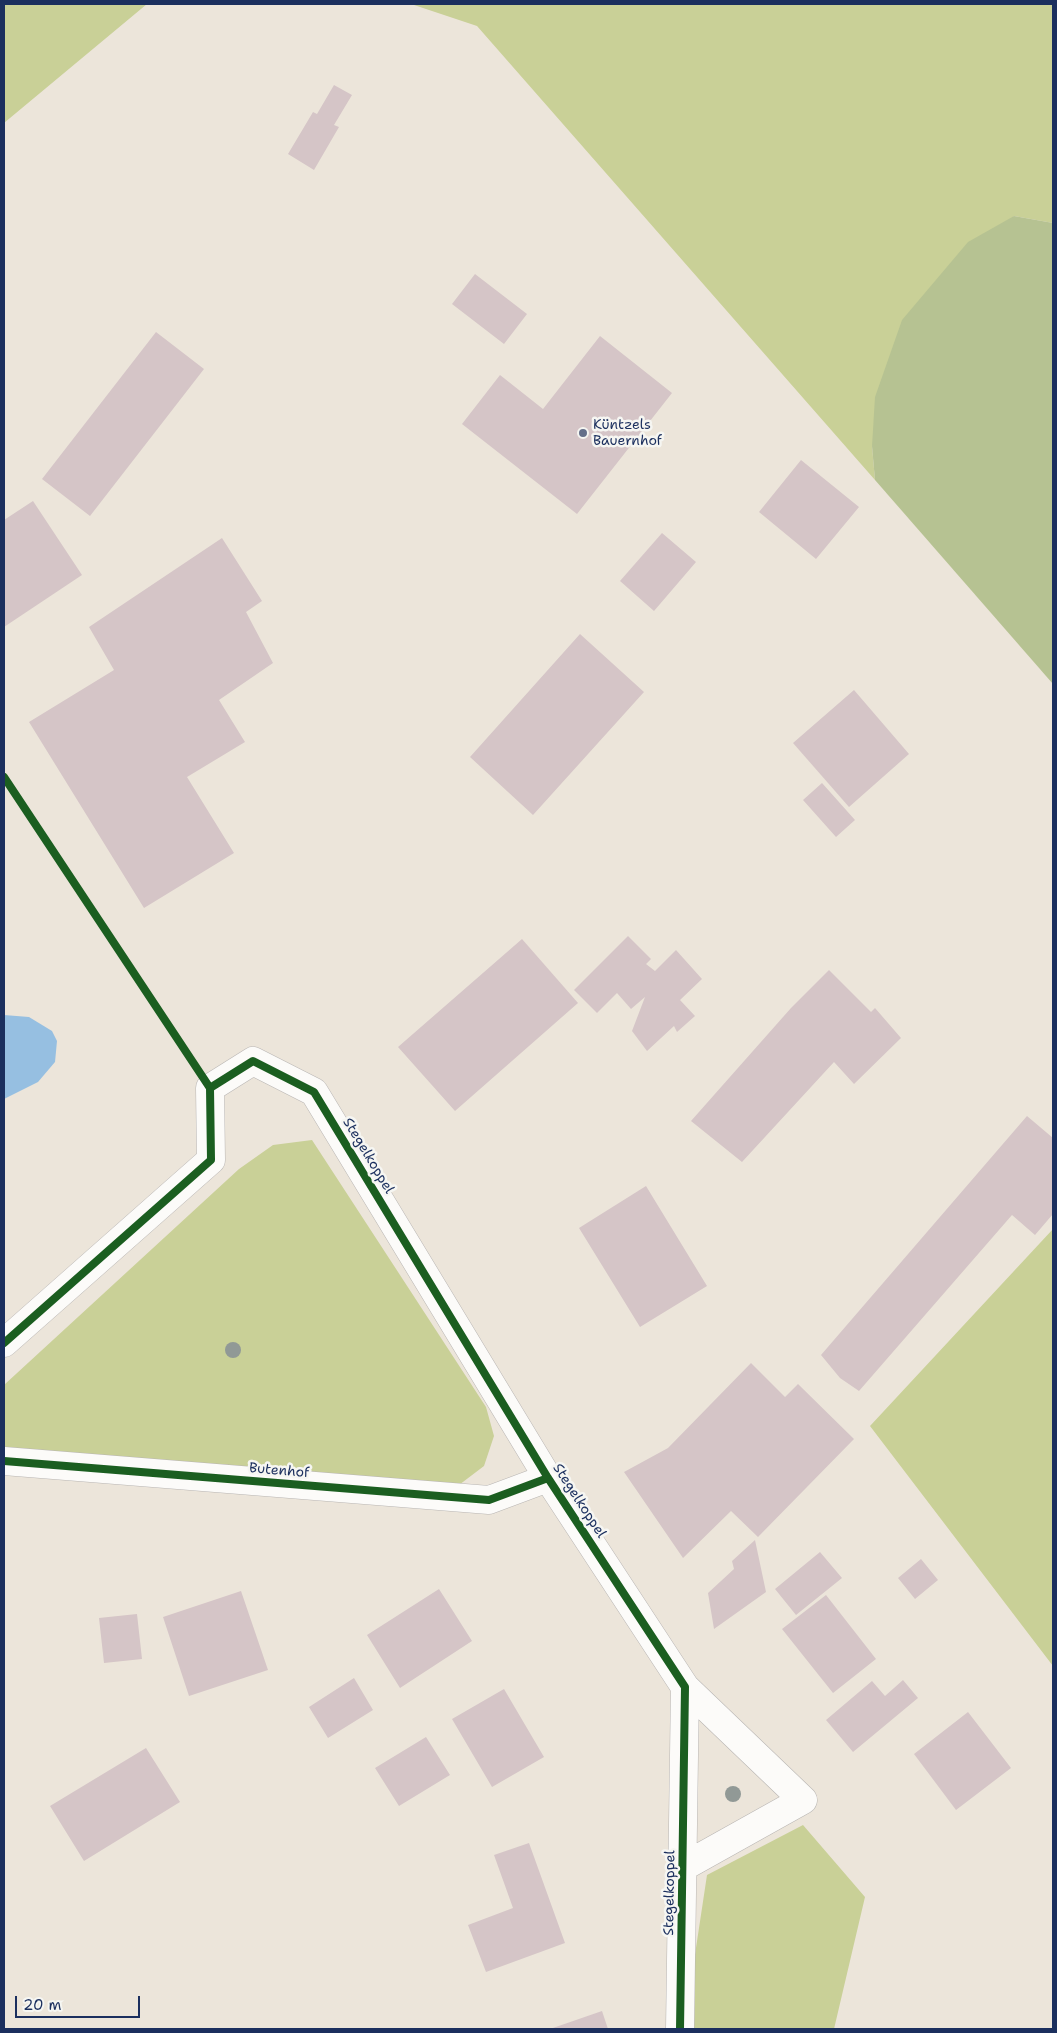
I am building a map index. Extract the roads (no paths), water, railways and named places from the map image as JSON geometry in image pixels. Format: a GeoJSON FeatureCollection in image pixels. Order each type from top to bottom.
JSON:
{"type":"FeatureCollection","features":[{"type":"Feature","properties":{"kind":"street","name":"Stegelkoppel"},"geometry":{"type":"LineString","coordinates":[[4,1343],[211,1160],[210,1088],[253,1061],[314,1092],[548,1478],[685,1687],[804,1800],[683,1867]]}},
{"type":"Feature","properties":{"kind":"street","name":"Butenhof"},"geometry":{"type":"LineString","coordinates":[[4,1461],[489,1500],[548,1478]]}},
{"type":"Feature","properties":{"kind":"street","name":"Stegelkoppel"},"geometry":{"type":"LineString","coordinates":[[680,2029],[685,1687]]}},
{"type":"Feature","properties":{"kind":"water"},"geometry":{"type":"Polygon","coordinates":[[[4,1015],[29,1017],[52,1031],[57,1041],[55,1062],[38,1082],[4,1099],[4,1015]]]}},
{"type":"Feature","properties":{"kind":"place","name":"Küntzels Bauernhof"},"geometry":{"type":"Point","coordinates":[583,433]}}]}
